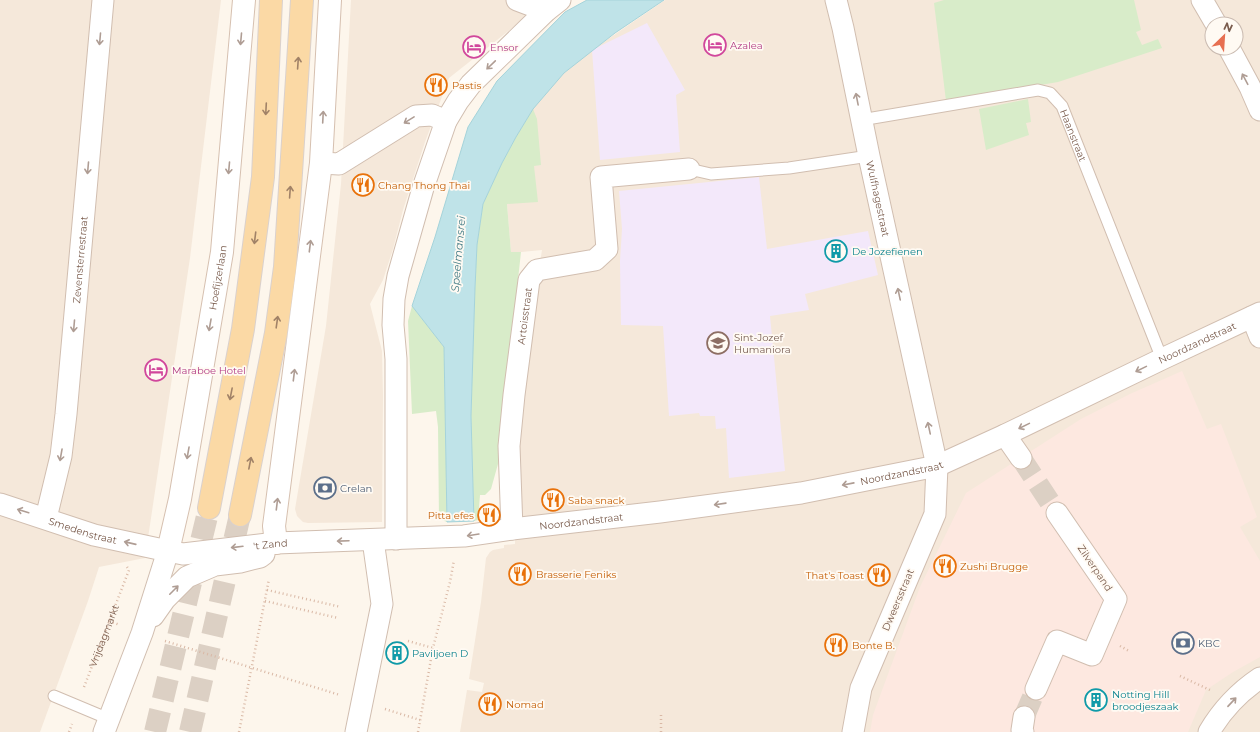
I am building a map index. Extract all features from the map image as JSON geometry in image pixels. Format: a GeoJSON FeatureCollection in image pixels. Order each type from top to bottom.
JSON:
{"type":"FeatureCollection","features":[{"type":"Feature","properties":{"kind":"main road","name":"Hoefijzerlaan"},"geometry":{"type":"LineString","coordinates":[[168,551],[180,499],[222,252],[244,0]]}},
{"type":"Feature","properties":{"kind":"main road"},"geometry":{"type":"LineString","coordinates":[[209,508],[243,329],[263,177],[271,0]]}},
{"type":"Feature","properties":{"kind":"main road"},"geometry":{"type":"LineString","coordinates":[[240,515],[276,333],[285,267],[302,0]]}},
{"type":"Feature","properties":{"kind":"main road"},"geometry":{"type":"LineString","coordinates":[[276,543],[274,526],[321,163],[330,0]]}},
{"type":"Feature","properties":{"kind":"street","name":"Zevensterrestraat"},"geometry":{"type":"LineString","coordinates":[[46,518],[61,456],[66,414],[104,0]]}},
{"type":"Feature","properties":{"kind":"street"},"geometry":{"type":"LineString","coordinates":[[517,0],[553,6]]}},
{"type":"Feature","properties":{"kind":"street","name":"Wulfhagestraat"},"geometry":{"type":"LineString","coordinates":[[836,0],[937,466]]}},
{"type":"Feature","properties":{"kind":"street"},"geometry":{"type":"LineString","coordinates":[[1202,0],[1211,16]]}},
{"type":"Feature","properties":{"kind":"street"},"geometry":{"type":"LineString","coordinates":[[396,539],[396,367],[393,325],[394,300],[398,276],[423,188],[446,120],[458,101],[471,84],[553,6]]}},
{"type":"Feature","properties":{"kind":"street"},"geometry":{"type":"LineString","coordinates":[[1233,56],[1250,87],[1260,110]]}},
{"type":"Feature","properties":{"kind":"street"},"geometry":{"type":"LineString","coordinates":[[321,163],[339,164],[416,116],[432,115],[446,120]]}},
{"type":"Feature","properties":{"kind":"street","name":"Artoisstraat"},"geometry":{"type":"LineString","coordinates":[[512,529],[509,446],[529,280],[537,270],[595,260],[607,249],[601,176],[689,169]]}},
{"type":"Feature","properties":{"kind":"street"},"geometry":{"type":"LineString","coordinates":[[1256,315],[1260,337]]}},
{"type":"Feature","properties":{"kind":"street","name":"Noordzandstraat"},"geometry":{"type":"LineString","coordinates":[[512,529],[660,512],[801,493],[937,466],[1256,315]]}},
{"type":"Feature","properties":{"kind":"street"},"geometry":{"type":"LineString","coordinates":[[1005,435],[1020,458]]}},
{"type":"Feature","properties":{"kind":"street","name":"Dweersstraat"},"geometry":{"type":"LineString","coordinates":[[853,732],[861,688],[935,514],[937,466]]}},
{"type":"Feature","properties":{"kind":"street","name":"Smedenstraat"},"geometry":{"type":"LineString","coordinates":[[0,504],[94,535],[168,551]]}},
{"type":"Feature","properties":{"kind":"street","name":"Zilverpand"},"geometry":{"type":"LineString","coordinates":[[1036,689],[1058,641],[1092,655],[1116,599],[1057,513]]}},
{"type":"Feature","properties":{"kind":"street","name":"'t Zand"},"geometry":{"type":"LineString","coordinates":[[168,551],[183,554],[276,543],[458,536],[512,529]]}},
{"type":"Feature","properties":{"kind":"street"},"geometry":{"type":"LineString","coordinates":[[356,732],[382,604],[373,540]]}},
{"type":"Feature","properties":{"kind":"street"},"geometry":{"type":"LineString","coordinates":[[142,633],[164,599],[187,577],[215,566],[260,557],[269,551],[276,543]]}},
{"type":"Feature","properties":{"kind":"street"},"geometry":{"type":"LineString","coordinates":[[106,725],[142,633],[168,551]]}},
{"type":"Feature","properties":{"kind":"street"},"geometry":{"type":"LineString","coordinates":[[1209,732],[1216,720],[1232,701],[1248,686],[1260,678]]}},
{"type":"Feature","properties":{"kind":"lane","name":"Haanstraat"},"geometry":{"type":"LineString","coordinates":[[861,120],[1038,90],[1050,93],[1062,106],[1162,359]]}},
{"type":"Feature","properties":{"kind":"lane"},"geometry":{"type":"LineString","coordinates":[[689,169],[711,174],[789,168],[869,156]]}},
{"type":"Feature","properties":{"kind":"lane"},"geometry":{"type":"LineString","coordinates":[[54,696],[77,706],[106,725]]}},
{"type":"Feature","properties":{"kind":"path"},"geometry":{"type":"LineString","coordinates":[[418,732],[434,648],[450,582],[458,536]]}},
{"type":"Feature","properties":{"kind":"path","name":"Vrijdagmarkt"},"geometry":{"type":"LineString","coordinates":[[69,732],[77,706],[129,570],[118,549],[120,540]]}},
{"type":"Feature","properties":{"kind":"path"},"geometry":{"type":"LineString","coordinates":[[239,732],[276,543]]}},
{"type":"Feature","properties":{"kind":"path"},"geometry":{"type":"LineString","coordinates":[[267,590],[341,607]]}},
{"type":"Feature","properties":{"kind":"path"},"geometry":{"type":"LineString","coordinates":[[265,601],[338,618]]}},
{"type":"Feature","properties":{"kind":"path"},"geometry":{"type":"LineString","coordinates":[[162,640],[420,720]]}},
{"type":"Feature","properties":{"kind":"path"},"geometry":{"type":"LineString","coordinates":[[408,641],[434,648]]}},
{"type":"Feature","properties":{"kind":"path"},"geometry":{"type":"LineString","coordinates":[[1180,676],[1232,701]]}},
{"type":"Feature","properties":{"kind":"path"},"geometry":{"type":"LineString","coordinates":[[661,713],[661,732]]}},
{"type":"Feature","properties":{"kind":"shaded area"},"geometry":{"type":"Polygon","coordinates":[[[0,0],[221,0],[190,258],[145,558],[99,567],[40,732],[0,732],[0,0]]]}},
{"type":"Feature","properties":{"kind":"shaded area"},"geometry":{"type":"Polygon","coordinates":[[[351,0],[540,0],[521,21],[449,78],[425,142],[403,210],[383,280],[370,304],[382,351],[382,522],[308,523],[303,522],[297,516],[295,509],[326,326],[341,184],[351,0]]]}},
{"type":"Feature","properties":{"kind":"shaded area"},"geometry":{"type":"Polygon","coordinates":[[[665,0],[1260,0],[1260,732],[460,732],[467,690],[482,692],[484,683],[469,679],[486,558],[493,550],[504,548],[504,545],[515,544],[518,403],[542,250],[511,253],[507,204],[534,98],[592,50],[665,0]]]}},
{"type":"Feature","properties":{"kind":"shaded area"},"geometry":{"type":"Polygon","coordinates":[[[647,23],[685,90],[676,95],[680,152],[600,160],[592,50],[647,23]]]}},
{"type":"Feature","properties":{"kind":"shaded area","name":"Sint-Jozef Humaniora"},"geometry":{"type":"Polygon","coordinates":[[[759,177],[767,249],[868,231],[878,275],[805,294],[809,310],[770,316],[785,471],[729,478],[726,428],[716,429],[715,416],[700,416],[699,413],[669,416],[663,326],[621,325],[620,261],[622,229],[619,191],[759,177]]]}},
{"type":"Feature","properties":{"kind":"shaded area"},"geometry":{"type":"Polygon","coordinates":[[[1182,371],[1207,429],[1221,424],[1257,517],[1240,527],[1260,561],[1260,657],[1233,672],[1206,690],[1188,732],[870,732],[873,715],[920,587],[966,493],[1081,419],[1130,394],[1182,371]]]}},
{"type":"Feature","properties":{"kind":"green space"},"geometry":{"type":"Polygon","coordinates":[[[944,0],[1134,0],[1141,30],[1136,32],[1142,45],[1158,39],[1162,48],[1058,82],[946,101],[934,3],[944,0]]]}},
{"type":"Feature","properties":{"kind":"green space"},"geometry":{"type":"Polygon","coordinates":[[[1028,99],[1031,122],[1026,123],[1029,135],[986,150],[979,109],[1028,99]]]}},
{"type":"Feature","properties":{"kind":"green space"},"geometry":{"type":"Polygon","coordinates":[[[533,109],[537,119],[541,165],[534,166],[538,202],[507,204],[511,252],[521,252],[498,464],[491,489],[485,495],[480,495],[478,520],[474,521],[471,416],[477,245],[483,204],[502,163],[533,109]]]}},
{"type":"Feature","properties":{"kind":"green space"},"geometry":{"type":"Polygon","coordinates":[[[412,306],[444,347],[447,522],[439,519],[438,427],[436,411],[412,414],[408,321],[412,306]]]}},
{"type":"Feature","properties":{"kind":"water","name":"Speelmansrei"},"geometry":{"type":"Polygon","coordinates":[[[587,0],[664,0],[615,33],[564,73],[533,109],[502,163],[483,204],[477,245],[471,416],[474,521],[447,522],[444,347],[412,306],[435,237],[468,127],[497,81],[565,12],[587,0]]]}},
{"type":"Feature","properties":{"kind":"tunnel"},"geometry":{"type":"LineString","coordinates":[[1021,458],[1057,513]]}},
{"type":"Feature","properties":{"kind":"tunnel"},"geometry":{"type":"LineString","coordinates":[[155,732],[209,508]]}},
{"type":"Feature","properties":{"kind":"tunnel"},"geometry":{"type":"LineString","coordinates":[[190,732],[240,515]]}},
{"type":"Feature","properties":{"kind":"tunnel"},"geometry":{"type":"LineString","coordinates":[[1024,717],[1036,689]]}},
{"type":"Feature","properties":{"kind":"place","name":"Azalea"},"geometry":{"type":"Point","coordinates":[715,45]}},
{"type":"Feature","properties":{"kind":"place","name":"Ensor"},"geometry":{"type":"Point","coordinates":[474,47]}},
{"type":"Feature","properties":{"kind":"place","name":"Pastis"},"geometry":{"type":"Point","coordinates":[436,85]}},
{"type":"Feature","properties":{"kind":"place","name":"Chang Thong Thai"},"geometry":{"type":"Point","coordinates":[363,185]}},
{"type":"Feature","properties":{"kind":"place","name":"De Jozefienen"},"geometry":{"type":"Point","coordinates":[836,251]}},
{"type":"Feature","properties":{"kind":"place","name":"Sint-Jozef Humaniora"},"geometry":{"type":"Point","coordinates":[718,343]}},
{"type":"Feature","properties":{"kind":"place","name":"Maraboe Hotel"},"geometry":{"type":"Point","coordinates":[156,370]}},
{"type":"Feature","properties":{"kind":"place","name":"Crelan"},"geometry":{"type":"Point","coordinates":[325,488]}},
{"type":"Feature","properties":{"kind":"place","name":"Saba snack"},"geometry":{"type":"Point","coordinates":[553,500]}},
{"type":"Feature","properties":{"kind":"place","name":"Pitta efes"},"geometry":{"type":"Point","coordinates":[489,515]}},
{"type":"Feature","properties":{"kind":"place","name":"Zushi Brugge"},"geometry":{"type":"Point","coordinates":[945,566]}},
{"type":"Feature","properties":{"kind":"place","name":"Brasserie Feniks"},"geometry":{"type":"Point","coordinates":[520,574]}},
{"type":"Feature","properties":{"kind":"place","name":"That's Toast"},"geometry":{"type":"Point","coordinates":[879,575]}},
{"type":"Feature","properties":{"kind":"place","name":"KBC"},"geometry":{"type":"Point","coordinates":[1183,643]}},
{"type":"Feature","properties":{"kind":"place","name":"Bonte B."},"geometry":{"type":"Point","coordinates":[836,645]}},
{"type":"Feature","properties":{"kind":"place","name":"Paviljoen D"},"geometry":{"type":"Point","coordinates":[397,653]}},
{"type":"Feature","properties":{"kind":"place","name":"Notting Hill broodjeszaak"},"geometry":{"type":"Point","coordinates":[1096,700]}},
{"type":"Feature","properties":{"kind":"place","name":"Nomad"},"geometry":{"type":"Point","coordinates":[490,704]}}]}
